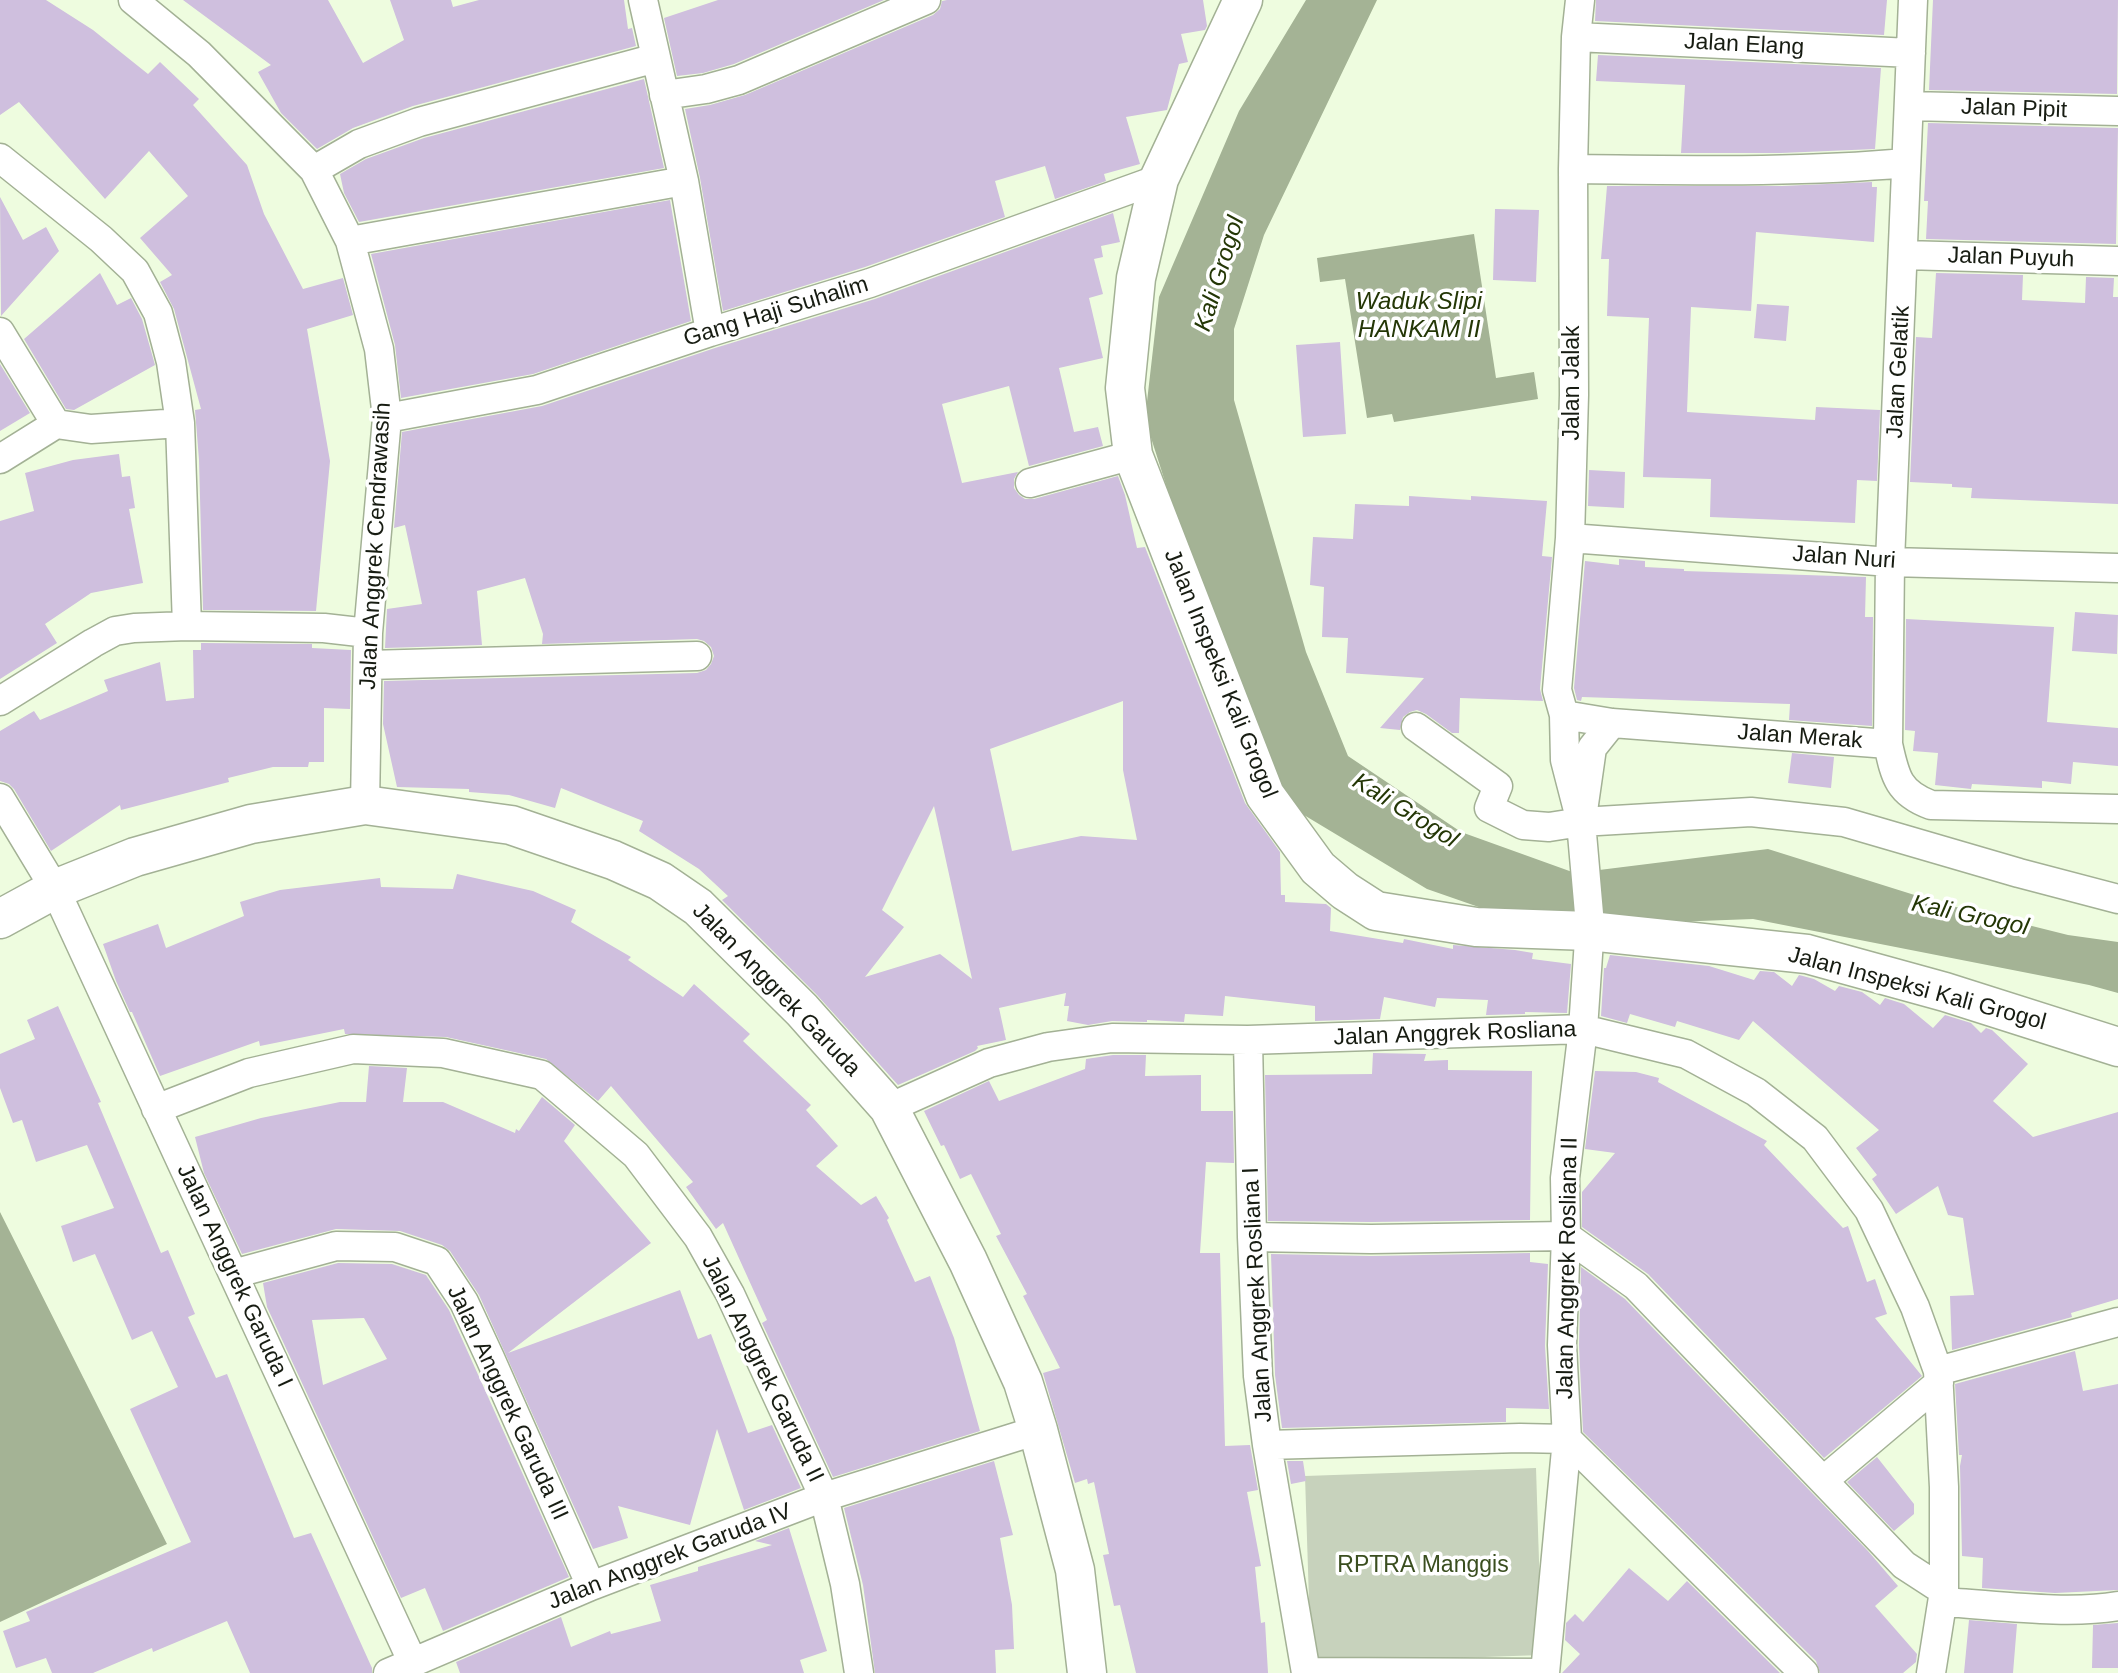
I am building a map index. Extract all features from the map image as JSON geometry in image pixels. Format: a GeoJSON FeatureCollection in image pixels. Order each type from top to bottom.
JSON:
{"type":"FeatureCollection","features":[{"type":"Feature","properties":{"kind":"street","name":"Jalan Anggrek Cendrawasih"},"geometry":{"type":"LineString","coordinates":[[134,0],[199,54],[314,170],[350,241],[379,349],[387,418],[368,633],[365,806]]}},
{"type":"Feature","properties":{"kind":"street"},"geometry":{"type":"LineString","coordinates":[[643,0],[684,181],[710,332]]}},
{"type":"Feature","properties":{"kind":"street"},"geometry":{"type":"LineString","coordinates":[[664,95],[706,89],[739,80],[926,0]]}},
{"type":"Feature","properties":{"kind":"street","name":"Jalan Inspeksi Kali Grogol"},"geometry":{"type":"LineString","coordinates":[[1243,0],[1158,179],[1136,278],[1125,388],[1133,455],[1265,796],[1318,868],[1345,891],[1376,911],[1476,927],[1589,928],[1807,954],[1945,992],[2118,1047]]}},
{"type":"Feature","properties":{"kind":"street","name":"Jalan Jalak"},"geometry":{"type":"LineString","coordinates":[[1564,715],[1557,690],[1570,538],[1573,169],[1576,37],[1580,0]]}},
{"type":"Feature","properties":{"kind":"street","name":"Jalan Gelatik"},"geometry":{"type":"LineString","coordinates":[[1888,744],[1890,562],[1913,0]]}},
{"type":"Feature","properties":{"kind":"street","name":"Jalan Elang"},"geometry":{"type":"LineString","coordinates":[[1576,37],[1911,53]]}},
{"type":"Feature","properties":{"kind":"street"},"geometry":{"type":"LineString","coordinates":[[314,170],[359,144],[394,131],[656,58]]}},
{"type":"Feature","properties":{"kind":"street","name":"Jalan Pipit"},"geometry":{"type":"LineString","coordinates":[[1909,106],[2118,111]]}},
{"type":"Feature","properties":{"kind":"street"},"geometry":{"type":"LineString","coordinates":[[0,158],[101,239],[135,271],[158,313],[172,362],[180,423],[187,626]]}},
{"type":"Feature","properties":{"kind":"street"},"geometry":{"type":"LineString","coordinates":[[1573,169],[1779,170],[1857,168],[1906,163]]}},
{"type":"Feature","properties":{"kind":"street","name":"Gang Haji Suhalim"},"geometry":{"type":"LineString","coordinates":[[387,418],[537,390],[710,332],[870,283],[1158,179]]}},
{"type":"Feature","properties":{"kind":"street"},"geometry":{"type":"LineString","coordinates":[[350,241],[684,181]]}},
{"type":"Feature","properties":{"kind":"street","name":"Jalan Puyuh"},"geometry":{"type":"LineString","coordinates":[[1904,255],[2118,261]]}},
{"type":"Feature","properties":{"kind":"street"},"geometry":{"type":"LineString","coordinates":[[0,332],[57,424]]}},
{"type":"Feature","properties":{"kind":"street"},"geometry":{"type":"LineString","coordinates":[[0,458],[57,424],[91,429],[180,423]]}},
{"type":"Feature","properties":{"kind":"street"},"geometry":{"type":"LineString","coordinates":[[1030,483],[1133,455]]}},
{"type":"Feature","properties":{"kind":"street","name":"Jalan Nuri"},"geometry":{"type":"LineString","coordinates":[[1570,538],[1890,562],[2118,568]]}},
{"type":"Feature","properties":{"kind":"street"},"geometry":{"type":"LineString","coordinates":[[0,701],[81,649],[115,631],[187,626],[324,628],[368,633]]}},
{"type":"Feature","properties":{"kind":"street"},"geometry":{"type":"LineString","coordinates":[[369,665],[696,656]]}},
{"type":"Feature","properties":{"kind":"street"},"geometry":{"type":"LineString","coordinates":[[1564,715],[1612,723]]}},
{"type":"Feature","properties":{"kind":"street","name":"Jalan Anggrek Rosliana II"},"geometry":{"type":"LineString","coordinates":[[1545,1673],[1567,1439],[1562,1345],[1565,1178],[1583,1029],[1589,928],[1582,830],[1565,760],[1564,715]]}},
{"type":"Feature","properties":{"kind":"street","name":"Jalan Anggrek Rosliana II"},"geometry":{"type":"LineString","coordinates":[[1582,830],[1592,748],[1612,723]]}},
{"type":"Feature","properties":{"kind":"street","name":"Jalan Merak"},"geometry":{"type":"LineString","coordinates":[[1612,723],[1888,744],[1894,769],[1907,794],[1931,805],[2118,809]]}},
{"type":"Feature","properties":{"kind":"street"},"geometry":{"type":"LineString","coordinates":[[1416,727],[1498,786],[1489,808],[1523,825],[1582,830],[1751,812],[1844,822],[2118,899]]}},
{"type":"Feature","properties":{"kind":"street","name":"Jalan Anggrek Garuda I"},"geometry":{"type":"LineString","coordinates":[[0,799],[55,889],[233,1274],[400,1668]]}},
{"type":"Feature","properties":{"kind":"street","name":"Jalan Anggrek Garuda"},"geometry":{"type":"LineString","coordinates":[[0,919],[55,889],[135,857],[251,824],[365,806],[511,825],[613,860],[660,881],[698,907],[802,1010],[890,1108],[968,1261],[1023,1382],[1038,1430],[1075,1570],[1087,1673]]}},
{"type":"Feature","properties":{"kind":"street","name":"Jalan Anggrek Rosliana"},"geometry":{"type":"LineString","coordinates":[[890,1108],[989,1063],[1048,1047],[1112,1038],[1248,1040],[1583,1029],[1686,1054],[1756,1093],[1815,1138],[1869,1210],[1915,1307],[1938,1377],[1944,1487],[1944,1596],[1931,1673]]}},
{"type":"Feature","properties":{"kind":"street","name":"Jalan Anggrek Rosliana I"},"geometry":{"type":"LineString","coordinates":[[1248,1040],[1258,1376],[1267,1445],[1306,1673]]}},
{"type":"Feature","properties":{"kind":"street","name":"Jalan Anggrek Garuda II"},"geometry":{"type":"LineString","coordinates":[[156,1109],[249,1073],[353,1049],[443,1053],[542,1074],[636,1155],[698,1237],[730,1294],[824,1497],[845,1584],[859,1673]]}},
{"type":"Feature","properties":{"kind":"street"},"geometry":{"type":"LineString","coordinates":[[1252,1237],[1371,1239],[1566,1236],[1636,1286],[1904,1565],[1944,1596],[2029,1607],[2118,1606]]}},
{"type":"Feature","properties":{"kind":"street","name":"Jalan Anggrek Garuda III"},"geometry":{"type":"LineString","coordinates":[[233,1274],[336,1246],[396,1247],[437,1261],[464,1302],[480,1335],[591,1586]]}},
{"type":"Feature","properties":{"kind":"street"},"geometry":{"type":"LineString","coordinates":[[1824,1480],[1938,1377],[2118,1322]]}},
{"type":"Feature","properties":{"kind":"street","name":"Jalan Anggrek Garuda IV"},"geometry":{"type":"LineString","coordinates":[[400,1668],[591,1586],[824,1497],[1038,1430]]}},
{"type":"Feature","properties":{"kind":"street"},"geometry":{"type":"LineString","coordinates":[[1267,1445],[1567,1439],[1804,1673]]}},
{"type":"Feature","properties":{"kind":"street"},"geometry":{"type":"LineString","coordinates":[[1306,1673],[1545,1673]]}},
{"type":"Feature","properties":{"kind":"green space","name":"RPTRA Manggis"},"geometry":{"type":"Polygon","coordinates":[[[1536,1468],[1542,1655],[1311,1663],[1305,1476],[1536,1468]]]}},
{"type":"Feature","properties":{"kind":"water","name":"Kali Grogol"},"geometry":{"type":"Polygon","coordinates":[[[1306,0],[1377,0],[1264,235],[1234,329],[1234,400],[1306,652],[1348,756],[1461,832],[1575,873],[1768,849],[1940,903],[2068,935],[2118,942],[2118,993],[1753,919],[1592,925],[1516,920],[1427,889],[1264,791],[1145,419],[1159,297],[1239,111],[1306,0]]]}},
{"type":"Feature","properties":{"kind":"water","name":"Waduk Slipi HANKAM II"},"geometry":{"type":"Polygon","coordinates":[[[1474,234],[1496,378],[1534,372],[1538,399],[1394,422],[1392,414],[1367,418],[1345,279],[1320,282],[1317,258],[1474,234]]]}},
{"type":"Feature","properties":{"kind":"water"},"geometry":{"type":"Polygon","coordinates":[[[0,1212],[167,1544],[0,1622],[0,1212]]]}},
{"type":"Feature","properties":{"kind":"building"},"geometry":{"type":"Polygon","coordinates":[[[0,0],[46,0],[93,30],[148,74],[160,62],[199,99],[193,105],[247,165],[264,214],[303,289],[343,278],[353,315],[307,329],[330,461],[316,611],[203,610],[195,410],[201,409],[174,309],[160,282],[172,275],[140,238],[188,196],[149,151],[105,199],[19,102],[0,115],[0,0]]]}},
{"type":"Feature","properties":{"kind":"building"},"geometry":{"type":"Polygon","coordinates":[[[183,0],[328,0],[363,63],[404,40],[390,0],[451,0],[453,7],[479,0],[624,0],[628,29],[632,28],[636,46],[413,106],[353,128],[317,149],[281,113],[258,72],[271,65],[183,0]]]}},
{"type":"Feature","properties":{"kind":"building"},"geometry":{"type":"Polygon","coordinates":[[[718,0],[884,0],[734,64],[703,73],[677,76],[664,18],[718,0]]]}},
{"type":"Feature","properties":{"kind":"building"},"geometry":{"type":"Polygon","coordinates":[[[1203,0],[1207,26],[1205,30],[1181,34],[1188,62],[1179,64],[1167,110],[1126,117],[1140,164],[1104,174],[1106,181],[1055,199],[1045,166],[995,181],[1005,217],[865,267],[723,311],[685,109],[745,95],[933,15],[940,9],[942,1],[1203,0]]]}},
{"type":"Feature","properties":{"kind":"building"},"geometry":{"type":"Polygon","coordinates":[[[1596,0],[1887,0],[1884,35],[1595,21],[1596,0]]]}},
{"type":"Feature","properties":{"kind":"building"},"geometry":{"type":"Polygon","coordinates":[[[1933,0],[2118,0],[2117,94],[1929,90],[1933,0]]]}},
{"type":"Feature","properties":{"kind":"building"},"geometry":{"type":"Polygon","coordinates":[[[1598,55],[1881,68],[1875,149],[1681,153],[1685,85],[1596,81],[1598,55]]]}},
{"type":"Feature","properties":{"kind":"building"},"geometry":{"type":"Polygon","coordinates":[[[644,79],[664,168],[359,222],[344,193],[340,174],[366,159],[424,138],[644,79]]]}},
{"type":"Feature","properties":{"kind":"building"},"geometry":{"type":"Polygon","coordinates":[[[1928,123],[2118,128],[2116,244],[1926,239],[1928,201],[1924,201],[1928,123]]]}},
{"type":"Feature","properties":{"kind":"building"},"geometry":{"type":"Polygon","coordinates":[[[1872,182],[1872,187],[1877,187],[1874,242],[1756,232],[1751,311],[1691,307],[1687,412],[1815,420],[1816,407],[1880,410],[1877,481],[1857,480],[1855,523],[1710,517],[1711,479],[1643,477],[1649,318],[1607,316],[1609,259],[1601,259],[1607,186],[1782,186],[1872,182]]]}},
{"type":"Feature","properties":{"kind":"building"},"geometry":{"type":"Polygon","coordinates":[[[0,197],[23,240],[46,227],[59,251],[1,316],[0,197]]]}},
{"type":"Feature","properties":{"kind":"building"},"geometry":{"type":"Polygon","coordinates":[[[670,200],[691,321],[533,374],[401,398],[395,345],[371,254],[670,200]]]}},
{"type":"Feature","properties":{"kind":"building"},"geometry":{"type":"Polygon","coordinates":[[[1495,209],[1539,210],[1536,282],[1493,280],[1495,209]]]}},
{"type":"Feature","properties":{"kind":"building"},"geometry":{"type":"Polygon","coordinates":[[[1113,213],[1120,242],[1101,246],[1103,257],[1094,259],[1103,294],[1089,298],[1103,358],[1059,368],[1074,432],[1098,427],[1103,446],[1029,466],[1009,386],[942,404],[962,483],[1018,472],[1014,479],[1014,488],[1025,499],[1034,499],[1118,476],[1137,548],[1145,547],[1245,803],[1280,852],[1281,895],[1285,895],[1285,902],[1326,904],[1331,908],[1330,931],[1403,943],[1404,939],[1453,949],[1453,945],[1515,950],[1533,953],[1532,959],[1571,964],[1567,1013],[1486,1015],[1488,1000],[1437,998],[1435,1007],[1384,997],[1380,1019],[1315,1021],[1315,1006],[1225,996],[1223,1016],[1185,1014],[1184,1022],[1112,1021],[1088,1025],[1067,1021],[1069,1006],[1064,1006],[1066,993],[999,1008],[1006,1040],[977,1046],[975,1051],[898,1085],[817,995],[722,900],[728,896],[699,869],[639,831],[643,821],[561,788],[555,808],[509,795],[469,792],[469,789],[397,787],[383,724],[384,681],[697,673],[706,670],[714,656],[711,647],[697,639],[542,644],[543,634],[525,578],[477,591],[482,645],[385,648],[387,609],[422,604],[405,525],[394,528],[402,432],[542,406],[715,348],[875,299],[1113,213]],[[1123,701],[990,749],[1012,851],[1081,836],[1137,840],[1123,770],[1123,701]],[[934,806],[882,910],[904,927],[865,977],[940,954],[972,979],[934,806]]]}},
{"type":"Feature","properties":{"kind":"building"},"geometry":{"type":"Polygon","coordinates":[[[100,273],[117,305],[131,298],[142,319],[155,365],[74,410],[66,409],[24,339],[100,273]]]}},
{"type":"Feature","properties":{"kind":"building"},"geometry":{"type":"Polygon","coordinates":[[[1936,273],[2023,275],[2022,300],[2085,303],[2086,277],[2114,278],[2113,297],[2118,297],[2118,504],[1971,498],[1972,488],[1910,482],[1916,337],[1932,338],[1936,273]]]}},
{"type":"Feature","properties":{"kind":"building"},"geometry":{"type":"Polygon","coordinates":[[[1757,304],[1789,306],[1786,341],[1754,338],[1757,304]]]}},
{"type":"Feature","properties":{"kind":"building"},"geometry":{"type":"Polygon","coordinates":[[[1340,342],[1346,434],[1303,437],[1296,345],[1340,342]]]}},
{"type":"Feature","properties":{"kind":"building"},"geometry":{"type":"Polygon","coordinates":[[[0,364],[30,413],[0,431],[0,364]]]}},
{"type":"Feature","properties":{"kind":"building"},"geometry":{"type":"Polygon","coordinates":[[[119,454],[122,477],[130,476],[135,508],[129,509],[143,583],[91,593],[45,624],[57,643],[0,679],[0,521],[34,511],[25,473],[73,460],[119,454]]]}},
{"type":"Feature","properties":{"kind":"building"},"geometry":{"type":"Polygon","coordinates":[[[1589,470],[1625,472],[1624,508],[1588,506],[1589,470]]]}},
{"type":"Feature","properties":{"kind":"building"},"geometry":{"type":"Polygon","coordinates":[[[1409,496],[1471,500],[1471,496],[1547,501],[1542,556],[1552,557],[1540,689],[1543,701],[1460,698],[1459,733],[1452,733],[1417,710],[1403,717],[1400,730],[1380,728],[1424,678],[1346,673],[1348,638],[1322,637],[1324,587],[1310,585],[1313,537],[1353,539],[1355,504],[1409,506],[1409,496]]]}},
{"type":"Feature","properties":{"kind":"building"},"geometry":{"type":"Polygon","coordinates":[[[1619,559],[1645,561],[1645,567],[1684,571],[1866,577],[1865,617],[1873,617],[1872,726],[1789,720],[1790,704],[1582,697],[1581,701],[1577,700],[1574,688],[1585,561],[1619,565],[1619,559]]]}},
{"type":"Feature","properties":{"kind":"building"},"geometry":{"type":"Polygon","coordinates":[[[2075,612],[2118,615],[2117,654],[2072,651],[2075,612]]]}},
{"type":"Feature","properties":{"kind":"building"},"geometry":{"type":"Polygon","coordinates":[[[1906,619],[2054,627],[2047,722],[2118,728],[2118,766],[2073,762],[2071,784],[2042,781],[2042,788],[1972,784],[1971,789],[1935,785],[1938,753],[1913,751],[1915,731],[1905,730],[1906,619]]]}},
{"type":"Feature","properties":{"kind":"building"},"geometry":{"type":"Polygon","coordinates":[[[201,643],[312,644],[312,648],[351,650],[350,709],[324,708],[324,762],[309,762],[308,767],[273,767],[228,778],[229,782],[121,810],[120,805],[51,851],[14,789],[0,781],[0,731],[34,711],[40,720],[108,691],[104,680],[160,662],[166,701],[194,698],[193,650],[201,650],[201,643]]]}},
{"type":"Feature","properties":{"kind":"building"},"geometry":{"type":"Polygon","coordinates":[[[1792,753],[1834,757],[1831,788],[1788,783],[1792,753]]]}},
{"type":"Feature","properties":{"kind":"building"},"geometry":{"type":"Polygon","coordinates":[[[457,874],[533,891],[576,910],[571,922],[631,957],[628,960],[683,997],[694,984],[750,1034],[743,1041],[811,1105],[806,1110],[838,1146],[816,1166],[861,1205],[876,1196],[889,1218],[887,1220],[915,1282],[930,1276],[954,1338],[980,1431],[833,1477],[762,1323],[767,1320],[723,1223],[716,1229],[686,1187],[693,1182],[611,1086],[598,1101],[546,1059],[446,1037],[345,1034],[344,1029],[260,1046],[259,1041],[160,1076],[116,981],[103,944],[158,924],[166,948],[244,916],[240,902],[280,890],[380,878],[381,887],[453,889],[457,874]]]}},
{"type":"Feature","properties":{"kind":"building"},"geometry":{"type":"Polygon","coordinates":[[[1610,955],[1709,966],[1754,980],[1760,971],[1774,972],[1792,986],[1799,975],[1814,979],[1835,991],[1839,986],[1862,992],[1880,1005],[1885,998],[1904,1004],[1933,1028],[1945,1015],[1971,1023],[1981,1033],[1986,1028],[1992,1030],[2028,1064],[1993,1101],[2033,1137],[2118,1112],[2118,1299],[2071,1313],[2072,1317],[1952,1350],[1950,1296],[1974,1295],[1963,1218],[1948,1215],[1938,1186],[1896,1214],[1872,1179],[1877,1175],[1856,1148],[1879,1130],[1753,1021],[1739,1040],[1677,1021],[1675,1027],[1630,1014],[1627,1023],[1601,1016],[1604,968],[1610,955]]]}},
{"type":"Feature","properties":{"kind":"building"},"geometry":{"type":"Polygon","coordinates":[[[58,1006],[101,1102],[98,1103],[161,1253],[168,1250],[195,1314],[188,1317],[216,1378],[227,1374],[294,1538],[311,1533],[372,1673],[250,1673],[227,1621],[153,1652],[152,1648],[93,1673],[52,1673],[46,1658],[16,1668],[3,1631],[30,1621],[26,1612],[191,1542],[130,1409],[178,1387],[152,1331],[132,1340],[95,1254],[73,1262],[61,1226],[114,1208],[87,1145],[36,1162],[22,1120],[13,1123],[0,1088],[0,1054],[35,1039],[27,1020],[58,1006]]]}},
{"type":"Feature","properties":{"kind":"building"},"geometry":{"type":"Polygon","coordinates":[[[1373,1053],[1426,1054],[1424,1061],[1448,1060],[1448,1070],[1532,1071],[1530,1220],[1268,1221],[1265,1075],[1372,1074],[1373,1053]]]}},
{"type":"Feature","properties":{"kind":"building"},"geometry":{"type":"Polygon","coordinates":[[[1113,1055],[1146,1055],[1145,1076],[1201,1075],[1201,1111],[1233,1111],[1234,1163],[1206,1162],[1200,1253],[1220,1253],[1225,1446],[1250,1445],[1258,1490],[1247,1492],[1261,1566],[1255,1567],[1261,1623],[1265,1622],[1268,1673],[1136,1673],[1120,1605],[1114,1606],[1103,1555],[1109,1554],[1094,1482],[1088,1484],[1087,1479],[1075,1483],[1043,1373],[1060,1368],[1023,1296],[1027,1294],[996,1236],[1001,1234],[971,1174],[960,1179],[924,1111],[989,1081],[999,1101],[1085,1069],[1086,1059],[1113,1055]]]}},
{"type":"Feature","properties":{"kind":"building"},"geometry":{"type":"Polygon","coordinates":[[[369,1066],[407,1068],[403,1102],[443,1102],[515,1133],[542,1097],[575,1125],[564,1141],[651,1243],[508,1353],[680,1290],[698,1339],[711,1334],[748,1433],[772,1425],[801,1488],[744,1510],[717,1429],[690,1525],[618,1506],[628,1538],[593,1549],[479,1295],[450,1251],[442,1245],[400,1231],[336,1229],[242,1254],[204,1173],[195,1137],[261,1118],[340,1102],[366,1102],[369,1066]]]}},
{"type":"Feature","properties":{"kind":"building"},"geometry":{"type":"Polygon","coordinates":[[[1595,1071],[1636,1072],[1659,1078],[1658,1082],[1767,1141],[1764,1145],[1843,1228],[1848,1226],[1867,1282],[1875,1279],[1887,1314],[1875,1318],[1922,1376],[1824,1458],[1648,1274],[1582,1227],[1582,1192],[1615,1153],[1585,1149],[1595,1071]]]}},
{"type":"Feature","properties":{"kind":"building"},"geometry":{"type":"Polygon","coordinates":[[[1530,1253],[1530,1262],[1548,1264],[1545,1346],[1549,1409],[1506,1408],[1506,1422],[1282,1428],[1275,1375],[1271,1254],[1371,1256],[1530,1253]]]}},
{"type":"Feature","properties":{"kind":"building"},"geometry":{"type":"Polygon","coordinates":[[[338,1263],[392,1264],[426,1275],[449,1310],[569,1577],[443,1631],[425,1588],[401,1598],[267,1307],[263,1283],[338,1263]],[[364,1318],[312,1320],[323,1385],[387,1359],[364,1318]]]}},
{"type":"Feature","properties":{"kind":"building"},"geometry":{"type":"Polygon","coordinates":[[[1581,1267],[1625,1299],[1868,1551],[1898,1586],[1875,1606],[1917,1654],[1916,1662],[1903,1673],[1820,1673],[1816,1661],[1583,1432],[1579,1345],[1581,1267]]]}},
{"type":"Feature","properties":{"kind":"building"},"geometry":{"type":"Polygon","coordinates":[[[2075,1351],[2083,1391],[2118,1384],[2118,1590],[2055,1593],[1982,1588],[1983,1558],[1962,1556],[1962,1455],[1959,1455],[1955,1384],[2075,1351]]]}},
{"type":"Feature","properties":{"kind":"building"},"geometry":{"type":"Polygon","coordinates":[[[1877,1457],[1914,1504],[1914,1514],[1894,1531],[1847,1482],[1877,1457]]]}},
{"type":"Feature","properties":{"kind":"building"},"geometry":{"type":"Polygon","coordinates":[[[994,1461],[1013,1535],[1000,1538],[1012,1605],[1014,1649],[995,1650],[996,1673],[875,1673],[863,1585],[844,1508],[994,1461]]]}},
{"type":"Feature","properties":{"kind":"building"},"geometry":{"type":"Polygon","coordinates":[[[1287,1461],[1303,1461],[1306,1481],[1291,1484],[1287,1461]]]}},
{"type":"Feature","properties":{"kind":"building"},"geometry":{"type":"Polygon","coordinates":[[[789,1528],[827,1651],[800,1660],[804,1673],[460,1673],[456,1662],[561,1617],[571,1647],[610,1631],[611,1634],[661,1621],[650,1585],[698,1571],[698,1567],[772,1545],[755,1541],[789,1528]]]}},
{"type":"Feature","properties":{"kind":"building"},"geometry":{"type":"Polygon","coordinates":[[[1629,1568],[1668,1601],[1687,1581],[1780,1673],[1562,1673],[1580,1654],[1565,1640],[1566,1623],[1575,1614],[1583,1622],[1629,1568]]]}},
{"type":"Feature","properties":{"kind":"building"},"geometry":{"type":"Polygon","coordinates":[[[1969,1620],[2017,1624],[2013,1673],[1964,1673],[1969,1620]]]}},
{"type":"Feature","properties":{"kind":"building"},"geometry":{"type":"Polygon","coordinates":[[[2118,1623],[2118,1668],[2092,1668],[2093,1625],[2118,1623]]]}}]}
